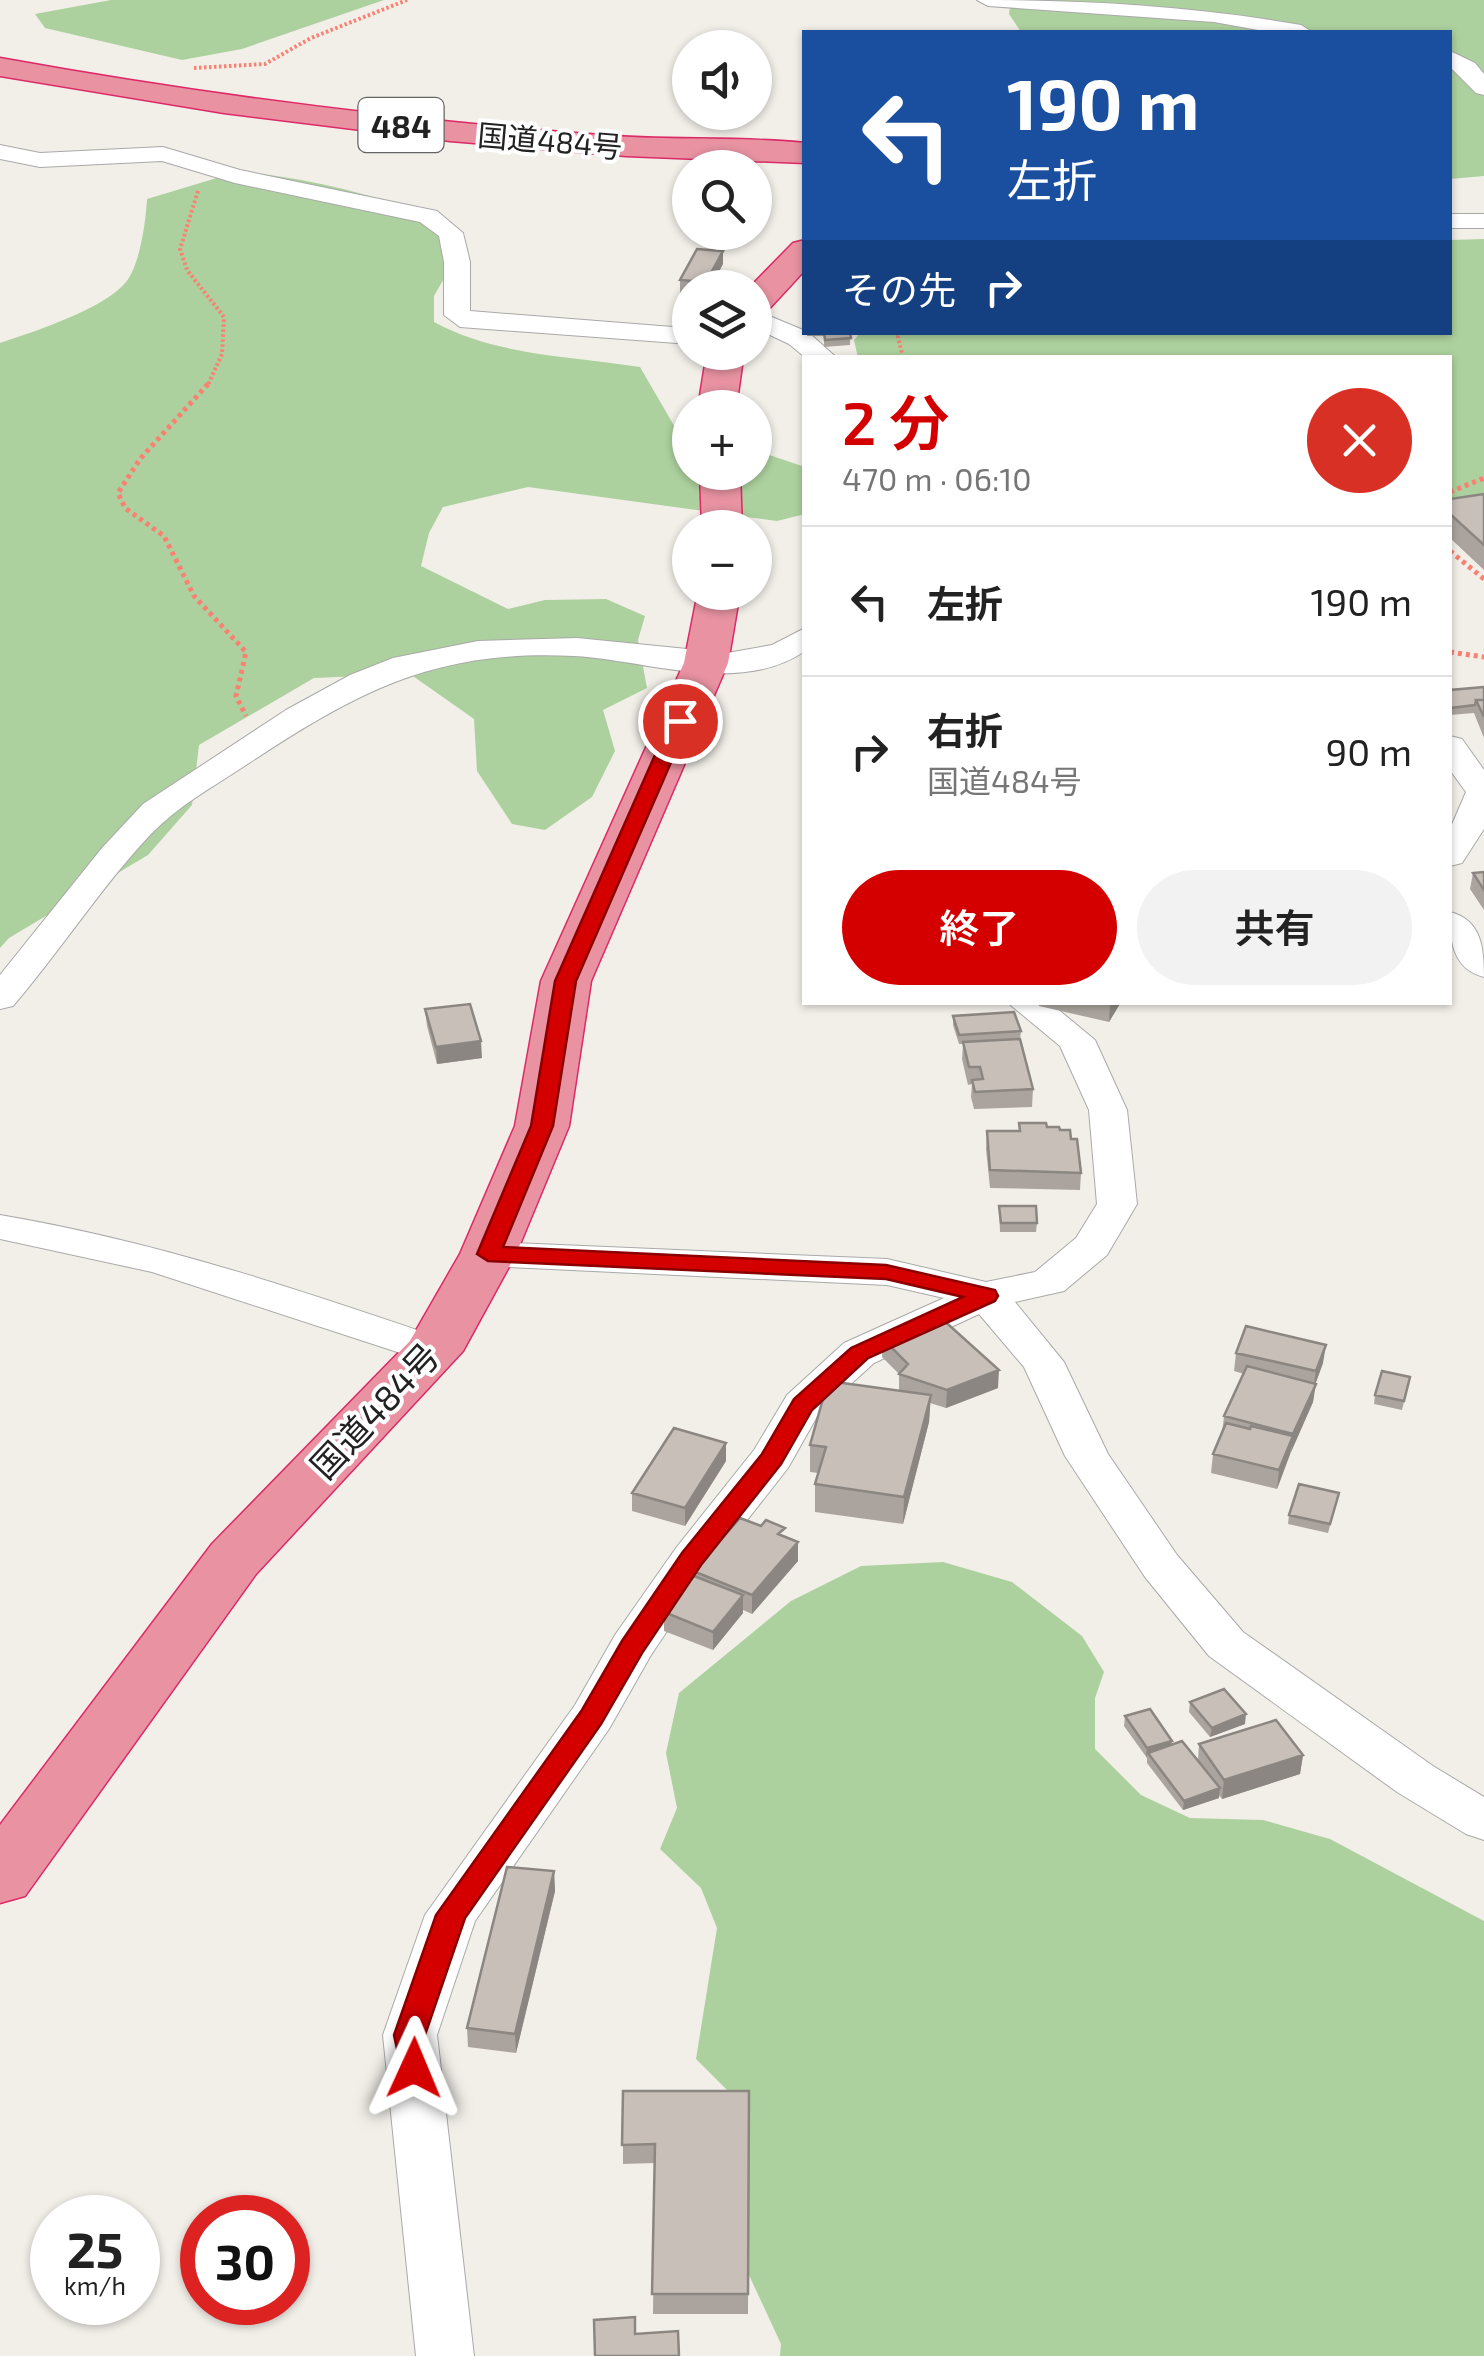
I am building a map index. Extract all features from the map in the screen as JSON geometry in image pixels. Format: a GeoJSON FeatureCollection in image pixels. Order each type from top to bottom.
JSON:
{"type":"FeatureCollection","features":[{"type":"Feature","properties":{"kind":"highway","name":"国道484号"},"geometry":{"type":"LineString","coordinates":[[0,66],[76,81],[406,126],[606,146],[686,150],[769,148],[802,154]]}},
{"type":"Feature","properties":{"kind":"highway"},"geometry":{"type":"LineString","coordinates":[[772,284],[802,253]]}},
{"type":"Feature","properties":{"kind":"highway","name":"国道484号"},"geometry":{"type":"LineString","coordinates":[[0,1877],[234,1559],[434,1350],[488,1254],[542,1126],[566,981],[706,662],[716,610]]}},
{"type":"Feature","properties":{"kind":"street"},"geometry":{"type":"LineString","coordinates":[[988,0],[1214,16],[1290,30]]}},
{"type":"Feature","properties":{"kind":"street"},"geometry":{"type":"LineString","coordinates":[[1452,59],[1467,68],[1484,88]]}},
{"type":"Feature","properties":{"kind":"street"},"geometry":{"type":"LineString","coordinates":[[0,152],[40,160],[164,154],[235,176],[428,216],[451,233],[457,262],[457,315],[468,321],[672,336]]}},
{"type":"Feature","properties":{"kind":"street"},"geometry":{"type":"LineString","coordinates":[[1452,221],[1484,221]]}},
{"type":"Feature","properties":{"kind":"street"},"geometry":{"type":"LineString","coordinates":[[772,326],[798,338],[820,355]]}},
{"type":"Feature","properties":{"kind":"street"},"geometry":{"type":"LineString","coordinates":[[0,998],[104,867],[156,810],[260,739],[382,673],[454,655],[508,648],[577,647],[706,662],[748,660],[794,648],[802,640]]}},
{"type":"Feature","properties":{"kind":"street"},"geometry":{"type":"LineString","coordinates":[[1452,749],[1482,792],[1477,813],[1452,853]]}},
{"type":"Feature","properties":{"kind":"street"},"geometry":{"type":"LineString","coordinates":[[1452,926],[1484,966]]}},
{"type":"Feature","properties":{"kind":"street"},"geometry":{"type":"LineString","coordinates":[[445,2356],[410,2035],[451,1915],[592,1717],[632,1648],[692,1559],[772,1458],[802,1405],[859,1353],[986,1296],[1049,1282],[1092,1246],[1117,1204],[1108,1110],[1076,1040],[1029,1005]]}},
{"type":"Feature","properties":{"kind":"street"},"geometry":{"type":"LineString","coordinates":[[0,1227],[88,1240],[205,1270],[434,1350]]}},
{"type":"Feature","properties":{"kind":"street"},"geometry":{"type":"LineString","coordinates":[[488,1254],[886,1272],[986,1296],[1043,1362],[1087,1456],[1161,1566],[1226,1644],[1415,1779],[1484,1821]]}},
{"type":"Feature","properties":{"kind":"path"},"geometry":{"type":"LineString","coordinates":[[188,68],[265,64],[311,38],[408,0]]}},
{"type":"Feature","properties":{"kind":"path"},"geometry":{"type":"LineString","coordinates":[[206,166],[179,247],[191,280],[224,314],[222,355],[208,385],[149,453],[124,475],[118,493],[126,508],[164,536],[194,596],[246,652],[236,696],[260,739]]}},
{"type":"Feature","properties":{"kind":"path"},"geometry":{"type":"LineString","coordinates":[[1452,491],[1484,478]]}},
{"type":"Feature","properties":{"kind":"path"},"geometry":{"type":"LineString","coordinates":[[1452,553],[1484,579]]}},
{"type":"Feature","properties":{"kind":"path"},"geometry":{"type":"LineString","coordinates":[[1452,652],[1484,657]]}},
{"type":"Feature","properties":{"kind":"green space"},"geometry":{"type":"Polygon","coordinates":[[[111,0],[384,0],[242,49],[182,60],[45,28],[35,14],[111,0]]]}},
{"type":"Feature","properties":{"kind":"green space"},"geometry":{"type":"Polygon","coordinates":[[[1011,0],[1484,0],[1484,176],[1452,179],[1452,30],[1020,30],[1009,14],[1011,0]]]}},
{"type":"Feature","properties":{"kind":"green space"},"geometry":{"type":"Polygon","coordinates":[[[240,171],[338,188],[433,218],[454,261],[434,296],[434,322],[509,348],[640,367],[672,422],[672,490],[772,490],[772,456],[802,466],[802,515],[777,521],[772,520],[772,510],[696,510],[528,487],[443,507],[429,533],[421,566],[508,609],[545,600],[606,599],[645,616],[638,640],[647,688],[603,710],[615,751],[592,797],[545,830],[512,824],[477,771],[474,719],[410,674],[314,678],[199,745],[192,805],[148,855],[9,938],[0,948],[0,343],[49,326],[116,292],[131,274],[144,230],[147,199],[240,171]]]}},
{"type":"Feature","properties":{"kind":"green space"},"geometry":{"type":"Polygon","coordinates":[[[1484,239],[1484,510],[1452,509],[1452,355],[857,355],[854,340],[858,335],[1452,335],[1452,240],[1484,239]]]}},
{"type":"Feature","properties":{"kind":"green space"},"geometry":{"type":"Polygon","coordinates":[[[943,1562],[1012,1582],[1082,1636],[1104,1672],[1095,1698],[1095,1749],[1141,1795],[1190,1818],[1263,1820],[1330,1839],[1484,1921],[1484,2356],[780,2356],[781,2344],[729,2232],[733,2096],[696,2059],[717,1928],[701,1888],[660,1849],[677,1808],[666,1753],[679,1693],[791,1601],[861,1566],[943,1562]]]}},
{"type":"Feature","properties":{"kind":"building"},"geometry":{"type":"Polygon","coordinates":[[[696,250],[723,251],[713,270],[685,270],[696,250]]]}},
{"type":"Feature","properties":{"kind":"building"},"geometry":{"type":"Polygon","coordinates":[[[824,335],[851,338],[825,340],[824,335]]]}},
{"type":"Feature","properties":{"kind":"building"},"geometry":{"type":"Polygon","coordinates":[[[1484,494],[1484,545],[1452,516],[1452,499],[1484,494]]]}},
{"type":"Feature","properties":{"kind":"building"},"geometry":{"type":"Polygon","coordinates":[[[1484,687],[1484,700],[1452,708],[1452,690],[1484,687]]]}},
{"type":"Feature","properties":{"kind":"building"},"geometry":{"type":"Polygon","coordinates":[[[1476,700],[1484,700],[1484,717],[1476,700]]]}},
{"type":"Feature","properties":{"kind":"building"},"geometry":{"type":"Polygon","coordinates":[[[1484,872],[1484,890],[1473,873],[1484,872]]]}},
{"type":"Feature","properties":{"kind":"building"},"geometry":{"type":"Polygon","coordinates":[[[470,1004],[481,1041],[436,1047],[425,1009],[470,1004]]]}},
{"type":"Feature","properties":{"kind":"building"},"geometry":{"type":"Polygon","coordinates":[[[1014,1012],[1021,1031],[959,1035],[953,1016],[1014,1012]]]}},
{"type":"Feature","properties":{"kind":"building"},"geometry":{"type":"Polygon","coordinates":[[[1020,1039],[1033,1089],[975,1092],[972,1080],[983,1079],[980,1067],[969,1067],[963,1042],[1020,1039]]]}},
{"type":"Feature","properties":{"kind":"building"},"geometry":{"type":"Polygon","coordinates":[[[1019,1123],[1046,1123],[1047,1127],[1070,1130],[1071,1139],[1077,1139],[1081,1173],[990,1170],[987,1131],[1020,1131],[1019,1123]]]}},
{"type":"Feature","properties":{"kind":"building"},"geometry":{"type":"Polygon","coordinates":[[[999,1206],[1036,1206],[1037,1223],[1001,1223],[999,1206]]]}},
{"type":"Feature","properties":{"kind":"building"},"geometry":{"type":"Polygon","coordinates":[[[940,1317],[999,1370],[947,1390],[899,1374],[908,1364],[883,1339],[940,1317]]]}},
{"type":"Feature","properties":{"kind":"building"},"geometry":{"type":"Polygon","coordinates":[[[1246,1326],[1326,1345],[1316,1371],[1236,1353],[1246,1326]]]}},
{"type":"Feature","properties":{"kind":"building"},"geometry":{"type":"Polygon","coordinates":[[[1247,1366],[1316,1384],[1293,1434],[1224,1416],[1247,1366]]]}},
{"type":"Feature","properties":{"kind":"building"},"geometry":{"type":"Polygon","coordinates":[[[1382,1371],[1410,1377],[1404,1401],[1375,1395],[1382,1371]]]}},
{"type":"Feature","properties":{"kind":"building"},"geometry":{"type":"Polygon","coordinates":[[[828,1381],[931,1395],[904,1497],[815,1484],[826,1447],[810,1445],[828,1381]]]}},
{"type":"Feature","properties":{"kind":"building"},"geometry":{"type":"Polygon","coordinates":[[[1226,1423],[1293,1436],[1279,1470],[1213,1454],[1226,1423]]]}},
{"type":"Feature","properties":{"kind":"building"},"geometry":{"type":"Polygon","coordinates":[[[674,1428],[726,1443],[685,1508],[632,1493],[674,1428]]]}},
{"type":"Feature","properties":{"kind":"building"},"geometry":{"type":"Polygon","coordinates":[[[1299,1484],[1339,1493],[1330,1524],[1289,1515],[1299,1484]]]}},
{"type":"Feature","properties":{"kind":"building"},"geometry":{"type":"Polygon","coordinates":[[[740,1518],[761,1526],[766,1520],[785,1528],[778,1534],[798,1542],[752,1595],[693,1571],[740,1518]]]}},
{"type":"Feature","properties":{"kind":"building"},"geometry":{"type":"Polygon","coordinates":[[[694,1576],[743,1595],[713,1632],[664,1612],[694,1576]]]}},
{"type":"Feature","properties":{"kind":"building"},"geometry":{"type":"Polygon","coordinates":[[[1224,1689],[1246,1714],[1212,1728],[1190,1702],[1224,1689]]]}},
{"type":"Feature","properties":{"kind":"building"},"geometry":{"type":"Polygon","coordinates":[[[1150,1709],[1172,1741],[1147,1748],[1125,1716],[1150,1709]]]}},
{"type":"Feature","properties":{"kind":"building"},"geometry":{"type":"Polygon","coordinates":[[[1276,1720],[1303,1755],[1224,1780],[1199,1744],[1276,1720]]]}},
{"type":"Feature","properties":{"kind":"building"},"geometry":{"type":"Polygon","coordinates":[[[1182,1741],[1220,1788],[1184,1801],[1148,1753],[1182,1741]]]}},
{"type":"Feature","properties":{"kind":"building"},"geometry":{"type":"Polygon","coordinates":[[[507,1867],[554,1871],[515,2034],[467,2028],[507,1867]]]}},
{"type":"Feature","properties":{"kind":"building"},"geometry":{"type":"Polygon","coordinates":[[[623,2091],[749,2091],[748,2294],[652,2294],[655,2144],[622,2145],[623,2091]]]}},
{"type":"Feature","properties":{"kind":"building"},"geometry":{"type":"Polygon","coordinates":[[[635,2317],[635,2334],[678,2331],[679,2356],[595,2356],[594,2320],[635,2317]]]}},
{"type":"Feature","properties":{"kind":"route"},"geometry":{"type":"LineString","coordinates":[[414,2068],[410,2035],[428,1972],[451,1915],[592,1717],[632,1648],[692,1559],[772,1458],[802,1405],[859,1353],[986,1296],[886,1272],[488,1254],[542,1126],[566,981],[680,721]]}}]}
